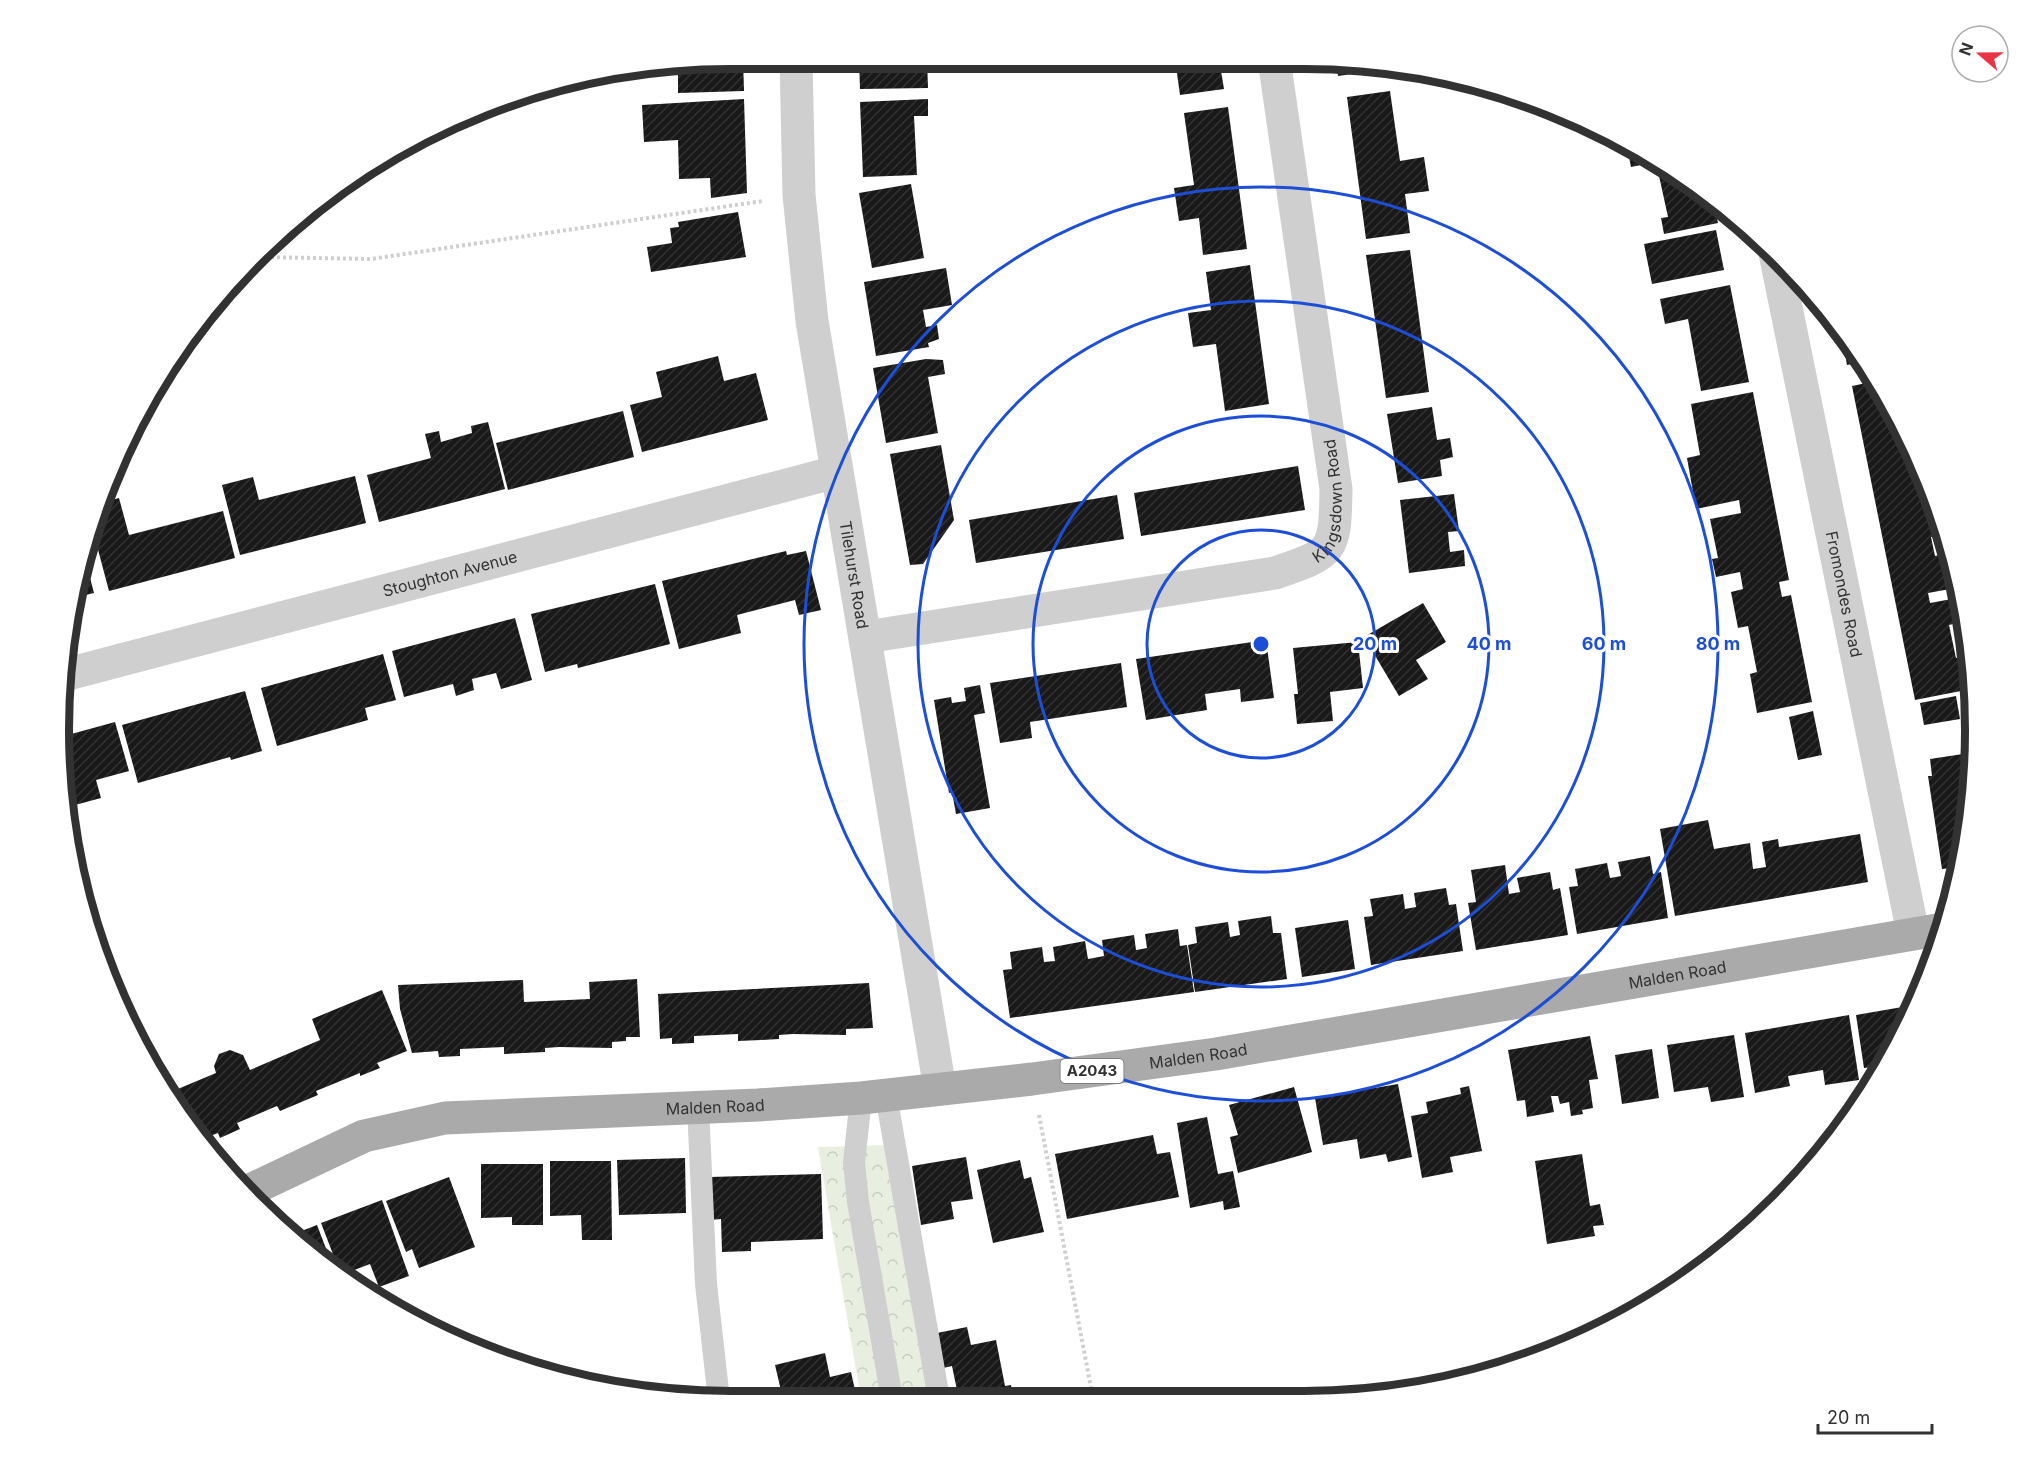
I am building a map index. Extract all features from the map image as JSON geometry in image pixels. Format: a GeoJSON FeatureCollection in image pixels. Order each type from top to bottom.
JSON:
{"type":"FeatureCollection","features":[{"type":"Feature","properties":{"kind":"main road","name":"Malden Road"},"geometry":{"type":"LineString","coordinates":[[254,1188],[364,1136],[445,1118],[874,1096],[1032,1079],[1216,1054],[1928,931]]}},
{"type":"Feature","properties":{"kind":"street","name":"Tilehurst Road"},"geometry":{"type":"LineString","coordinates":[[796,69],[799,195],[812,321],[940,1089]]}},
{"type":"Feature","properties":{"kind":"street","name":"Kingsdown Road"},"geometry":{"type":"LineString","coordinates":[[866,637],[1275,573],[1316,559],[1328,547],[1335,529],[1336,489],[1276,69]]}},
{"type":"Feature","properties":{"kind":"street","name":"Fromondes Road"},"geometry":{"type":"LineString","coordinates":[[1779,271],[1928,931]]}},
{"type":"Feature","properties":{"kind":"street","name":"Stoughton Avenue"},"geometry":{"type":"LineString","coordinates":[[72,673],[836,472]]}},
{"type":"Feature","properties":{"kind":"lane"},"geometry":{"type":"LineString","coordinates":[[874,1096],[937,1391]]}},
{"type":"Feature","properties":{"kind":"lane"},"geometry":{"type":"LineString","coordinates":[[874,1096],[854,1162],[858,1202],[891,1391]]}},
{"type":"Feature","properties":{"kind":"lane"},"geometry":{"type":"LineString","coordinates":[[698,1106],[706,1284],[718,1391]]}},
{"type":"Feature","properties":{"kind":"path"},"geometry":{"type":"LineString","coordinates":[[269,257],[371,258],[799,195]]}},
{"type":"Feature","properties":{"kind":"path"},"geometry":{"type":"LineString","coordinates":[[1032,1079],[1092,1391]]}},
{"type":"Feature","properties":{"kind":"green space"},"geometry":{"type":"Polygon","coordinates":[[[888,1145],[929,1391],[860,1391],[818,1147],[888,1145]]]}},
{"type":"Feature","properties":{"kind":"building"},"geometry":{"type":"Polygon","coordinates":[[[743,69],[744,91],[678,93],[678,71],[743,69]]]}},
{"type":"Feature","properties":{"kind":"building"},"geometry":{"type":"Polygon","coordinates":[[[859,69],[927,69],[928,88],[860,89],[859,69]]]}},
{"type":"Feature","properties":{"kind":"building"},"geometry":{"type":"Polygon","coordinates":[[[1176,69],[1221,69],[1224,89],[1180,95],[1176,69]]]}},
{"type":"Feature","properties":{"kind":"building"},"geometry":{"type":"Polygon","coordinates":[[[1337,70],[1365,72],[1338,76],[1337,70]]]}},
{"type":"Feature","properties":{"kind":"building"},"geometry":{"type":"Polygon","coordinates":[[[1390,91],[1400,161],[1424,157],[1429,191],[1405,194],[1410,233],[1366,239],[1347,97],[1390,91]]]}},
{"type":"Feature","properties":{"kind":"building"},"geometry":{"type":"Polygon","coordinates":[[[744,99],[747,193],[711,198],[710,178],[679,179],[678,140],[644,142],[642,105],[744,99]]]}},
{"type":"Feature","properties":{"kind":"building"},"geometry":{"type":"Polygon","coordinates":[[[928,99],[928,116],[914,116],[917,175],[863,177],[860,102],[928,99]]]}},
{"type":"Feature","properties":{"kind":"building"},"geometry":{"type":"Polygon","coordinates":[[[1228,107],[1247,249],[1203,255],[1199,218],[1179,221],[1174,188],[1194,185],[1184,113],[1228,107]]]}},
{"type":"Feature","properties":{"kind":"building"},"geometry":{"type":"Polygon","coordinates":[[[1629,155],[1645,164],[1631,167],[1629,155]]]}},
{"type":"Feature","properties":{"kind":"building"},"geometry":{"type":"Polygon","coordinates":[[[1658,172],[1716,214],[1718,223],[1664,234],[1661,218],[1668,217],[1658,172]]]}},
{"type":"Feature","properties":{"kind":"building"},"geometry":{"type":"Polygon","coordinates":[[[911,184],[924,258],[872,268],[859,193],[911,184]]]}},
{"type":"Feature","properties":{"kind":"building"},"geometry":{"type":"Polygon","coordinates":[[[738,212],[746,257],[651,272],[647,247],[672,243],[670,228],[679,227],[678,222],[738,212]]]}},
{"type":"Feature","properties":{"kind":"building"},"geometry":{"type":"Polygon","coordinates":[[[1716,230],[1724,270],[1652,284],[1644,244],[1716,230]]]}},
{"type":"Feature","properties":{"kind":"building"},"geometry":{"type":"Polygon","coordinates":[[[1410,250],[1429,392],[1386,398],[1366,255],[1410,250]]]}},
{"type":"Feature","properties":{"kind":"building"},"geometry":{"type":"Polygon","coordinates":[[[1250,265],[1269,404],[1225,411],[1216,344],[1193,347],[1188,313],[1211,310],[1206,272],[1250,265]]]}},
{"type":"Feature","properties":{"kind":"building"},"geometry":{"type":"Polygon","coordinates":[[[946,268],[952,305],[923,310],[926,327],[937,325],[939,339],[928,343],[929,347],[876,356],[864,282],[946,268]]]}},
{"type":"Feature","properties":{"kind":"building"},"geometry":{"type":"Polygon","coordinates":[[[1730,285],[1749,382],[1701,391],[1688,319],[1665,324],[1660,299],[1730,285]]]}},
{"type":"Feature","properties":{"kind":"building"},"geometry":{"type":"Polygon","coordinates":[[[1844,350],[1854,364],[1847,365],[1844,350]]]}},
{"type":"Feature","properties":{"kind":"building"},"geometry":{"type":"Polygon","coordinates":[[[718,356],[724,381],[756,373],[768,420],[642,452],[630,405],[662,397],[656,372],[718,356]]]}},
{"type":"Feature","properties":{"kind":"building"},"geometry":{"type":"Polygon","coordinates":[[[926,359],[943,360],[945,374],[928,377],[938,433],[886,443],[873,368],[926,359]]]}},
{"type":"Feature","properties":{"kind":"building"},"geometry":{"type":"Polygon","coordinates":[[[1866,383],[1897,438],[1915,477],[1935,536],[1931,537],[1935,556],[1941,555],[1949,589],[1928,593],[1930,603],[1952,599],[1956,623],[1949,625],[1956,658],[1961,657],[1964,690],[1915,700],[1852,386],[1866,383]]]}},
{"type":"Feature","properties":{"kind":"building"},"geometry":{"type":"Polygon","coordinates":[[[1753,392],[1789,580],[1779,582],[1782,597],[1791,595],[1812,702],[1757,713],[1750,674],[1757,672],[1748,626],[1738,628],[1731,592],[1743,589],[1740,572],[1716,577],[1712,559],[1718,558],[1710,519],[1741,513],[1739,500],[1696,509],[1687,458],[1700,455],[1691,404],[1753,392]]]}},
{"type":"Feature","properties":{"kind":"building"},"geometry":{"type":"Polygon","coordinates":[[[1432,407],[1437,440],[1450,438],[1453,457],[1440,460],[1442,476],[1398,483],[1387,414],[1432,407]]]}},
{"type":"Feature","properties":{"kind":"building"},"geometry":{"type":"Polygon","coordinates":[[[623,411],[634,457],[508,490],[496,443],[623,411]]]}},
{"type":"Feature","properties":{"kind":"building"},"geometry":{"type":"Polygon","coordinates":[[[488,422],[505,489],[379,522],[367,475],[431,458],[425,434],[439,431],[441,442],[472,433],[471,426],[488,422]]]}},
{"type":"Feature","properties":{"kind":"building"},"geometry":{"type":"Polygon","coordinates":[[[941,445],[954,520],[923,564],[910,565],[890,454],[941,445]]]}},
{"type":"Feature","properties":{"kind":"building"},"geometry":{"type":"Polygon","coordinates":[[[1298,466],[1305,510],[1141,536],[1134,493],[1298,466]]]}},
{"type":"Feature","properties":{"kind":"building"},"geometry":{"type":"Polygon","coordinates":[[[355,476],[366,523],[240,555],[222,485],[253,477],[259,500],[355,476]]]}},
{"type":"Feature","properties":{"kind":"building"},"geometry":{"type":"Polygon","coordinates":[[[1454,494],[1459,531],[1448,532],[1450,552],[1464,550],[1465,566],[1409,573],[1400,500],[1454,494]]]}},
{"type":"Feature","properties":{"kind":"building"},"geometry":{"type":"Polygon","coordinates":[[[1117,495],[1124,539],[976,563],[969,520],[1117,495]]]}},
{"type":"Feature","properties":{"kind":"building"},"geometry":{"type":"Polygon","coordinates":[[[119,498],[129,535],[223,511],[235,558],[109,591],[96,544],[110,500],[119,498]]]}},
{"type":"Feature","properties":{"kind":"building"},"geometry":{"type":"Polygon","coordinates":[[[786,551],[787,555],[806,551],[821,610],[799,615],[795,600],[737,615],[741,633],[679,649],[662,581],[786,551]]]}},
{"type":"Feature","properties":{"kind":"building"},"geometry":{"type":"Polygon","coordinates":[[[89,573],[94,593],[83,596],[89,573]]]}},
{"type":"Feature","properties":{"kind":"building"},"geometry":{"type":"Polygon","coordinates":[[[655,584],[670,644],[578,668],[577,664],[545,672],[531,614],[655,584]]]}},
{"type":"Feature","properties":{"kind":"building"},"geometry":{"type":"Polygon","coordinates":[[[1423,603],[1446,642],[1416,660],[1428,679],[1399,696],[1364,637],[1423,603]]]}},
{"type":"Feature","properties":{"kind":"building"},"geometry":{"type":"Polygon","coordinates":[[[515,618],[532,680],[501,689],[496,673],[472,679],[474,690],[456,696],[453,684],[404,697],[392,651],[515,618]]]}},
{"type":"Feature","properties":{"kind":"building"},"geometry":{"type":"Polygon","coordinates":[[[1266,640],[1274,698],[1241,702],[1240,689],[1205,694],[1207,710],[1146,720],[1136,659],[1266,640]]]}},
{"type":"Feature","properties":{"kind":"building"},"geometry":{"type":"Polygon","coordinates":[[[1358,642],[1363,688],[1330,692],[1333,721],[1297,724],[1294,694],[1298,694],[1293,648],[1358,642]]]}},
{"type":"Feature","properties":{"kind":"building"},"geometry":{"type":"Polygon","coordinates":[[[383,654],[396,700],[365,708],[368,720],[277,746],[261,688],[383,654]]]}},
{"type":"Feature","properties":{"kind":"building"},"geometry":{"type":"Polygon","coordinates":[[[1121,663],[1127,707],[1030,722],[1032,738],[1000,743],[990,683],[1121,663]]]}},
{"type":"Feature","properties":{"kind":"building"},"geometry":{"type":"Polygon","coordinates":[[[980,685],[985,713],[974,715],[990,808],[956,814],[952,792],[949,793],[934,700],[951,697],[952,703],[966,701],[964,688],[980,685]]]}},
{"type":"Feature","properties":{"kind":"building"},"geometry":{"type":"Polygon","coordinates":[[[245,691],[262,751],[231,760],[230,757],[138,783],[122,725],[245,691]]]}},
{"type":"Feature","properties":{"kind":"building"},"geometry":{"type":"Polygon","coordinates":[[[1956,696],[1960,719],[1924,725],[1920,703],[1956,696]]]}},
{"type":"Feature","properties":{"kind":"building"},"geometry":{"type":"Polygon","coordinates":[[[1813,711],[1822,755],[1798,760],[1789,717],[1813,711]]]}},
{"type":"Feature","properties":{"kind":"building"},"geometry":{"type":"Polygon","coordinates":[[[115,722],[129,771],[96,780],[101,798],[74,805],[69,735],[115,722]]]}},
{"type":"Feature","properties":{"kind":"building"},"geometry":{"type":"Polygon","coordinates":[[[1963,754],[1964,773],[1950,868],[1942,869],[1928,776],[1932,776],[1930,759],[1963,754]]]}},
{"type":"Feature","properties":{"kind":"building"},"geometry":{"type":"Polygon","coordinates":[[[1708,820],[1714,849],[1750,843],[1753,869],[1766,867],[1762,842],[1778,839],[1779,847],[1860,834],[1868,882],[1675,916],[1660,829],[1708,820]]]}},
{"type":"Feature","properties":{"kind":"building"},"geometry":{"type":"Polygon","coordinates":[[[1650,856],[1653,874],[1661,872],[1668,918],[1577,934],[1569,887],[1578,886],[1575,869],[1607,863],[1610,878],[1616,877],[1621,876],[1618,862],[1650,856]]]}},
{"type":"Feature","properties":{"kind":"building"},"geometry":{"type":"Polygon","coordinates":[[[1505,865],[1509,894],[1520,892],[1517,878],[1550,872],[1553,890],[1560,888],[1568,935],[1476,950],[1468,903],[1476,902],[1471,870],[1505,865]]]}},
{"type":"Feature","properties":{"kind":"building"},"geometry":{"type":"Polygon","coordinates":[[[1446,888],[1449,905],[1456,904],[1463,951],[1371,965],[1364,917],[1373,916],[1370,899],[1403,894],[1405,909],[1416,907],[1414,893],[1446,888]]]}},
{"type":"Feature","properties":{"kind":"building"},"geometry":{"type":"Polygon","coordinates":[[[1271,916],[1273,933],[1281,933],[1287,979],[1195,992],[1188,945],[1197,943],[1195,927],[1228,922],[1230,937],[1240,935],[1238,921],[1271,916]]]}},
{"type":"Feature","properties":{"kind":"building"},"geometry":{"type":"Polygon","coordinates":[[[1348,920],[1355,969],[1302,977],[1295,928],[1348,920]]]}},
{"type":"Feature","properties":{"kind":"building"},"geometry":{"type":"Polygon","coordinates":[[[1178,929],[1180,946],[1187,945],[1194,992],[1010,1018],[1003,970],[1012,969],[1010,952],[1042,947],[1044,962],[1055,961],[1053,947],[1085,941],[1088,959],[1104,956],[1102,940],[1134,935],[1136,950],[1147,948],[1145,934],[1178,929]]]}},
{"type":"Feature","properties":{"kind":"building"},"geometry":{"type":"Polygon","coordinates":[[[637,979],[640,1037],[626,1037],[626,1041],[612,1042],[612,1048],[559,1047],[545,1048],[545,1052],[504,1054],[504,1047],[460,1049],[460,1056],[439,1057],[438,1051],[412,1053],[400,1009],[398,985],[523,980],[524,1002],[590,999],[589,982],[637,979]]]}},
{"type":"Feature","properties":{"kind":"building"},"geometry":{"type":"Polygon","coordinates":[[[869,983],[873,1028],[846,1029],[846,1035],[793,1034],[779,1035],[779,1039],[761,1040],[738,1041],[738,1034],[694,1036],[694,1043],[672,1044],[672,1038],[660,1039],[658,994],[869,983]]]}},
{"type":"Feature","properties":{"kind":"building"},"geometry":{"type":"Polygon","coordinates":[[[382,990],[407,1051],[377,1063],[380,1068],[360,1076],[360,1073],[316,1091],[318,1095],[280,1111],[277,1106],[237,1123],[240,1129],[220,1138],[218,1133],[209,1136],[176,1090],[216,1073],[214,1066],[219,1054],[230,1050],[243,1055],[250,1070],[320,1040],[312,1019],[382,990]]]}},
{"type":"Feature","properties":{"kind":"building"},"geometry":{"type":"Polygon","coordinates":[[[1904,1007],[1877,1059],[1874,1059],[1872,1067],[1864,1068],[1856,1015],[1904,1007]]]}},
{"type":"Feature","properties":{"kind":"building"},"geometry":{"type":"Polygon","coordinates":[[[1849,1015],[1859,1080],[1825,1085],[1823,1070],[1788,1076],[1790,1086],[1755,1093],[1745,1033],[1849,1015]]]}},
{"type":"Feature","properties":{"kind":"building"},"geometry":{"type":"Polygon","coordinates":[[[1734,1035],[1744,1097],[1711,1102],[1708,1087],[1674,1092],[1667,1045],[1734,1035]]]}},
{"type":"Feature","properties":{"kind":"building"},"geometry":{"type":"Polygon","coordinates":[[[1590,1036],[1598,1079],[1589,1080],[1593,1108],[1582,1110],[1583,1114],[1571,1116],[1569,1102],[1560,1104],[1558,1096],[1551,1096],[1554,1112],[1527,1117],[1525,1100],[1517,1101],[1508,1050],[1590,1036]]]}},
{"type":"Feature","properties":{"kind":"building"},"geometry":{"type":"Polygon","coordinates":[[[1652,1049],[1659,1098],[1622,1104],[1615,1055],[1652,1049]]]}},
{"type":"Feature","properties":{"kind":"building"},"geometry":{"type":"Polygon","coordinates":[[[1398,1084],[1412,1157],[1388,1162],[1386,1154],[1360,1159],[1357,1139],[1323,1145],[1315,1098],[1398,1084]]]}},
{"type":"Feature","properties":{"kind":"building"},"geometry":{"type":"Polygon","coordinates":[[[1469,1086],[1482,1151],[1450,1157],[1453,1172],[1422,1178],[1411,1116],[1428,1113],[1426,1102],[1461,1094],[1460,1088],[1469,1086]]]}},
{"type":"Feature","properties":{"kind":"building"},"geometry":{"type":"Polygon","coordinates":[[[1294,1087],[1312,1152],[1238,1173],[1230,1137],[1238,1135],[1229,1105],[1294,1087]]]}},
{"type":"Feature","properties":{"kind":"building"},"geometry":{"type":"Polygon","coordinates":[[[1207,1117],[1218,1174],[1233,1171],[1240,1207],[1224,1210],[1223,1201],[1190,1208],[1177,1123],[1207,1117]]]}},
{"type":"Feature","properties":{"kind":"building"},"geometry":{"type":"Polygon","coordinates":[[[1153,1135],[1157,1154],[1170,1152],[1179,1197],[1067,1219],[1055,1154],[1153,1135]]]}},
{"type":"Feature","properties":{"kind":"building"},"geometry":{"type":"Polygon","coordinates":[[[1582,1154],[1590,1206],[1600,1204],[1604,1225],[1593,1226],[1595,1236],[1547,1244],[1535,1161],[1582,1154]]]}},
{"type":"Feature","properties":{"kind":"building"},"geometry":{"type":"Polygon","coordinates":[[[966,1157],[973,1199],[951,1202],[954,1219],[921,1225],[912,1166],[966,1157]]]}},
{"type":"Feature","properties":{"kind":"building"},"geometry":{"type":"Polygon","coordinates":[[[685,1158],[686,1213],[619,1215],[617,1160],[685,1158]]]}},
{"type":"Feature","properties":{"kind":"building"},"geometry":{"type":"Polygon","coordinates":[[[1020,1160],[1024,1179],[1031,1177],[1044,1232],[993,1243],[977,1170],[1020,1160]]]}},
{"type":"Feature","properties":{"kind":"building"},"geometry":{"type":"Polygon","coordinates":[[[550,1161],[611,1161],[612,1240],[582,1240],[581,1215],[550,1216],[550,1161]]]}},
{"type":"Feature","properties":{"kind":"building"},"geometry":{"type":"Polygon","coordinates":[[[481,1164],[543,1164],[543,1225],[512,1225],[512,1217],[481,1218],[481,1164]]]}},
{"type":"Feature","properties":{"kind":"building"},"geometry":{"type":"Polygon","coordinates":[[[821,1174],[823,1239],[751,1242],[751,1251],[722,1252],[721,1219],[711,1220],[710,1177],[821,1174]]]}},
{"type":"Feature","properties":{"kind":"building"},"geometry":{"type":"Polygon","coordinates":[[[449,1177],[475,1247],[419,1268],[412,1249],[406,1252],[386,1201],[449,1177]]]}},
{"type":"Feature","properties":{"kind":"building"},"geometry":{"type":"Polygon","coordinates":[[[382,1200],[409,1276],[379,1287],[370,1264],[351,1271],[335,1259],[321,1223],[382,1200]]]}},
{"type":"Feature","properties":{"kind":"building"},"geometry":{"type":"Polygon","coordinates":[[[317,1225],[328,1254],[328,1254],[300,1232],[317,1225]]]}},
{"type":"Feature","properties":{"kind":"building"},"geometry":{"type":"Polygon","coordinates":[[[967,1327],[971,1345],[996,1340],[1005,1386],[1011,1385],[1012,1391],[957,1391],[952,1366],[939,1369],[932,1334],[967,1327]]]}},
{"type":"Feature","properties":{"kind":"building"},"geometry":{"type":"Polygon","coordinates":[[[825,1353],[830,1377],[851,1372],[855,1391],[781,1391],[775,1365],[825,1353]]]}}]}
